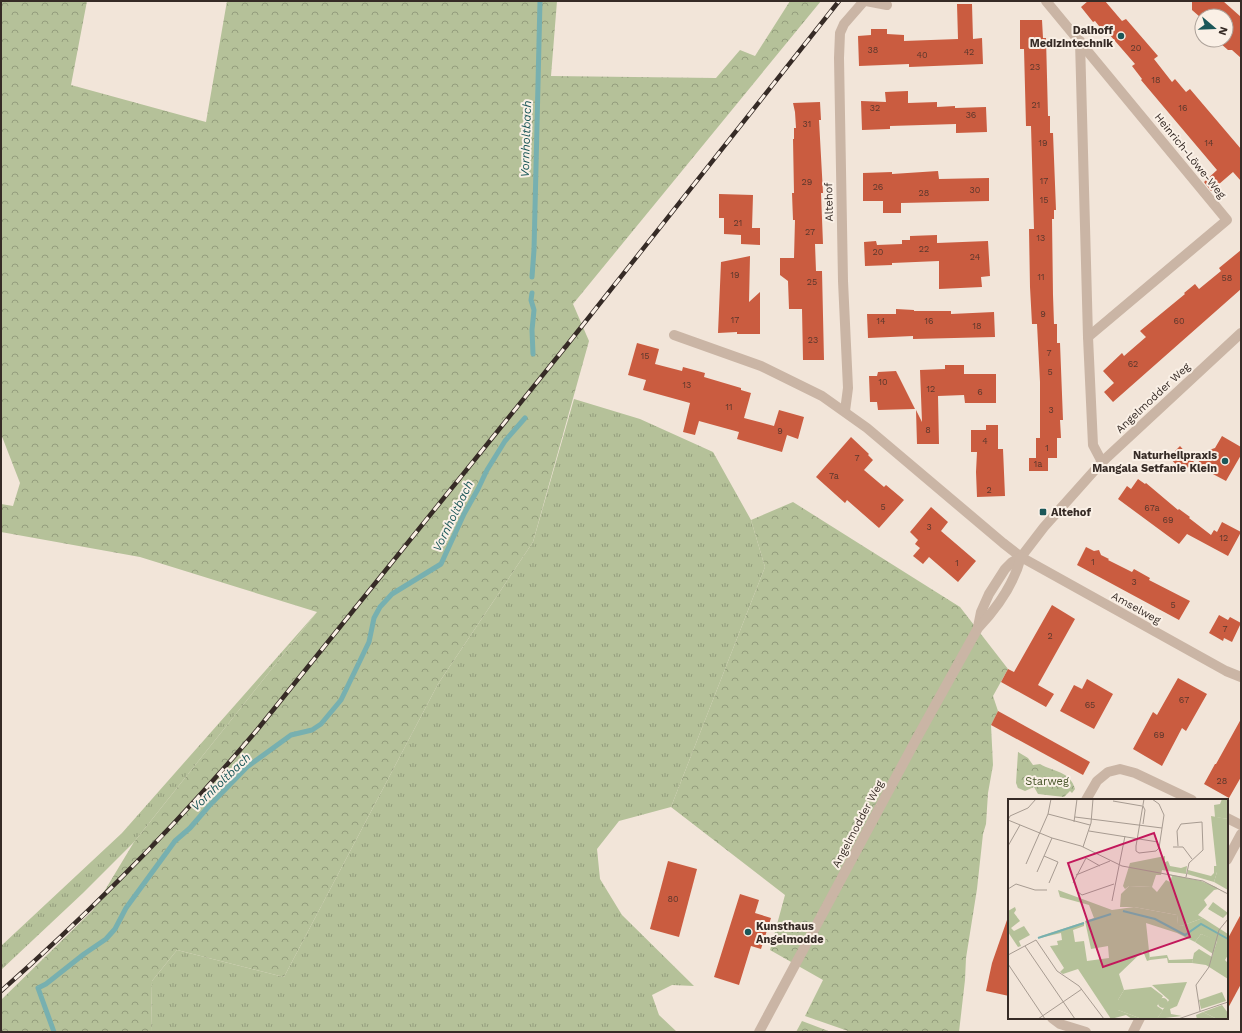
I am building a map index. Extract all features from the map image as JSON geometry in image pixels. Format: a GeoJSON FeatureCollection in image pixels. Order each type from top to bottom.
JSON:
{"type":"FeatureCollection","features":[{"type":"Feature","properties":{"kind":"street","name":"Altehof"},"geometry":{"type":"LineString","coordinates":[[845,411],[848,388],[843,281],[839,58],[840,33],[844,24],[865,1],[887,5]]}},
{"type":"Feature","properties":{"kind":"street","name":"Heinrich-Löwe-Weg"},"geometry":{"type":"LineString","coordinates":[[1046,1],[1227,220],[1088,337]]}},
{"type":"Feature","properties":{"kind":"street"},"geometry":{"type":"LineString","coordinates":[[1080,41],[1088,337],[1093,445],[1102,462]]}},
{"type":"Feature","properties":{"kind":"street","name":"Angelmodder Weg"},"geometry":{"type":"LineString","coordinates":[[759,1032],[978,628],[981,612],[989,594],[1005,569],[1012,562],[1021,557],[1044,527],[1102,462],[1241,333]]}},
{"type":"Feature","properties":{"kind":"street"},"geometry":{"type":"LineString","coordinates":[[674,334],[761,366],[822,396],[845,411],[1021,557]]}},
{"type":"Feature","properties":{"kind":"street","name":"Amselweg"},"geometry":{"type":"LineString","coordinates":[[1021,557],[1226,671],[1241,677]]}},
{"type":"Feature","properties":{"kind":"street"},"geometry":{"type":"LineString","coordinates":[[1087,799],[1097,781],[1108,772],[1120,769],[1135,773],[1190,799]]}},
{"type":"Feature","properties":{"kind":"street"},"geometry":{"type":"LineString","coordinates":[[1228,818],[1241,825]]}},
{"type":"Feature","properties":{"kind":"street"},"geometry":{"type":"LineString","coordinates":[[1228,858],[1241,834]]}},
{"type":"Feature","properties":{"kind":"street"},"geometry":{"type":"LineString","coordinates":[[1053,1019],[1060,1024],[1086,1032]]}},
{"type":"Feature","properties":{"kind":"street"},"geometry":{"type":"LineString","coordinates":[[1133,1032],[1140,1019]]}},
{"type":"Feature","properties":{"kind":"green space"},"geometry":{"type":"Polygon","coordinates":[[[1,1],[87,1],[71,85],[206,122],[227,1],[557,1],[551,76],[716,78],[740,50],[755,56],[790,1],[821,1],[573,304],[589,341],[533,542],[438,684],[284,977],[177,950],[152,981],[151,1032],[1,1032],[1,1000],[93,910],[134,842],[317,612],[140,557],[1,532],[1,504],[13,506],[20,483],[1,434],[1,1]]]}},
{"type":"Feature","properties":{"kind":"green space"},"geometry":{"type":"Polygon","coordinates":[[[574,399],[640,419],[713,452],[751,520],[765,567],[671,807],[619,821],[597,849],[600,879],[622,915],[694,986],[672,985],[652,995],[659,1015],[677,1032],[151,1032],[152,981],[177,950],[284,977],[438,684],[533,542],[574,399]]]}},
{"type":"Feature","properties":{"kind":"green space"},"geometry":{"type":"Polygon","coordinates":[[[793,502],[960,607],[1008,669],[993,696],[998,711],[991,725],[993,765],[988,793],[986,824],[983,834],[977,889],[966,958],[959,1032],[851,1032],[805,1016],[823,980],[770,950],[785,895],[671,807],[765,567],[751,520],[793,502]]]}},
{"type":"Feature","properties":{"kind":"green space"},"geometry":{"type":"Polygon","coordinates":[[[317,612],[134,842],[83,893],[1,970],[1,946],[122,833],[317,612]]]}},
{"type":"Feature","properties":{"kind":"green space","name":"Starweg"},"geometry":{"type":"Polygon","coordinates":[[[1018,752],[1028,758],[1033,765],[1040,764],[1065,775],[1073,783],[1075,789],[1072,793],[1070,791],[1064,797],[1038,794],[1034,787],[1025,791],[1018,788],[1016,783],[1018,752]]]}},
{"type":"Feature","properties":{"kind":"green space"},"geometry":{"type":"Polygon","coordinates":[[[802,1021],[831,1032],[796,1032],[802,1021]]]}},
{"type":"Feature","properties":{"kind":"building"},"geometry":{"type":"Polygon","coordinates":[[[1088,1],[1105,1],[1122,21],[1126,19],[1158,56],[1154,59],[1172,82],[1175,79],[1186,92],[1190,89],[1241,149],[1241,181],[1233,172],[1211,191],[1204,182],[1217,170],[1141,80],[1142,79],[1132,66],[1135,64],[1109,34],[1107,36],[1081,7],[1088,1]]]}},
{"type":"Feature","properties":{"kind":"building"},"geometry":{"type":"Polygon","coordinates":[[[1192,1],[1223,1],[1231,8],[1194,8],[1194,12],[1192,10],[1192,1]]]}},
{"type":"Feature","properties":{"kind":"building"},"geometry":{"type":"Polygon","coordinates":[[[957,4],[972,4],[973,39],[982,38],[983,64],[909,67],[909,64],[859,66],[858,36],[871,35],[871,29],[887,29],[887,34],[904,35],[904,41],[958,39],[957,4]]]}},
{"type":"Feature","properties":{"kind":"building"},"geometry":{"type":"Polygon","coordinates":[[[1234,11],[1241,17],[1241,58],[1232,50],[1228,50],[1226,48],[1234,48],[1234,11]]]}},
{"type":"Feature","properties":{"kind":"building"},"geometry":{"type":"Polygon","coordinates":[[[1020,20],[1042,20],[1043,38],[1046,38],[1048,116],[1050,116],[1050,133],[1053,133],[1056,210],[1054,210],[1054,219],[1052,219],[1054,324],[1057,324],[1057,343],[1060,343],[1063,420],[1060,420],[1061,438],[1057,438],[1057,458],[1048,458],[1048,471],[1029,471],[1029,458],[1036,458],[1036,438],[1040,438],[1040,382],[1037,324],[1032,324],[1030,287],[1029,229],[1034,229],[1031,126],[1026,126],[1024,49],[1020,49],[1020,20]]]}},
{"type":"Feature","properties":{"kind":"building"},"geometry":{"type":"Polygon","coordinates":[[[908,91],[908,103],[937,102],[937,107],[955,106],[955,108],[986,107],[987,132],[956,133],[956,124],[890,126],[890,129],[862,130],[861,101],[886,102],[885,92],[908,91]]]}},
{"type":"Feature","properties":{"kind":"building"},"geometry":{"type":"Polygon","coordinates":[[[820,102],[821,120],[819,120],[823,193],[821,193],[823,244],[815,244],[816,271],[822,271],[824,360],[803,360],[802,309],[789,309],[788,281],[780,275],[780,258],[794,258],[795,220],[793,220],[792,193],[794,193],[793,139],[794,128],[796,128],[793,103],[820,102]]]}},
{"type":"Feature","properties":{"kind":"building"},"geometry":{"type":"Polygon","coordinates":[[[938,171],[939,179],[989,178],[989,201],[901,203],[901,213],[883,213],[883,201],[863,201],[863,173],[892,172],[892,174],[938,171]]]}},
{"type":"Feature","properties":{"kind":"building"},"geometry":{"type":"Polygon","coordinates":[[[719,194],[753,195],[752,228],[760,228],[760,245],[741,244],[741,235],[724,234],[724,218],[719,218],[719,194]]]}},
{"type":"Feature","properties":{"kind":"building"},"geometry":{"type":"Polygon","coordinates":[[[937,235],[937,243],[988,241],[990,276],[981,277],[982,287],[939,289],[939,261],[865,266],[864,242],[876,241],[877,245],[902,244],[902,240],[910,240],[910,236],[937,235]]]}},
{"type":"Feature","properties":{"kind":"building"},"geometry":{"type":"Polygon","coordinates":[[[1241,250],[1241,289],[1113,402],[1104,392],[1114,383],[1103,371],[1122,353],[1124,356],[1146,337],[1140,331],[1195,284],[1199,289],[1221,271],[1219,268],[1241,250]]]}},
{"type":"Feature","properties":{"kind":"building"},"geometry":{"type":"Polygon","coordinates":[[[750,256],[749,302],[760,292],[760,334],[737,334],[737,332],[718,333],[721,262],[750,256]]]}},
{"type":"Feature","properties":{"kind":"building"},"geometry":{"type":"Polygon","coordinates":[[[896,309],[914,311],[951,311],[951,314],[994,312],[995,337],[913,339],[913,336],[868,338],[867,314],[896,314],[896,309]]]}},
{"type":"Feature","properties":{"kind":"building"},"geometry":{"type":"Polygon","coordinates":[[[637,343],[659,349],[655,364],[682,371],[683,367],[705,373],[704,377],[741,388],[741,390],[751,393],[744,418],[774,426],[779,410],[804,417],[798,439],[787,435],[782,452],[737,439],[739,432],[699,421],[695,435],[683,432],[690,403],[643,390],[646,380],[628,375],[637,343]]]}},
{"type":"Feature","properties":{"kind":"building"},"geometry":{"type":"Polygon","coordinates":[[[945,365],[964,365],[964,374],[996,374],[996,403],[965,403],[964,395],[938,396],[939,444],[917,444],[916,410],[922,422],[920,370],[945,369],[945,365]]]}},
{"type":"Feature","properties":{"kind":"building"},"geometry":{"type":"Polygon","coordinates":[[[896,371],[915,409],[878,410],[877,402],[870,402],[869,376],[877,376],[878,372],[896,371]]]}},
{"type":"Feature","properties":{"kind":"building"},"geometry":{"type":"Polygon","coordinates":[[[986,425],[998,425],[998,449],[1003,449],[1005,496],[977,497],[977,452],[971,452],[971,430],[986,430],[986,425]]]}},
{"type":"Feature","properties":{"kind":"building","name":"Naturheilpraxis Mangala Setfanie Klein"},"geometry":{"type":"Polygon","coordinates":[[[1222,436],[1241,447],[1241,455],[1226,481],[1196,465],[1209,450],[1215,448],[1222,436]]]}},
{"type":"Feature","properties":{"kind":"building"},"geometry":{"type":"Polygon","coordinates":[[[851,437],[869,454],[868,455],[873,460],[864,470],[884,487],[886,485],[904,500],[879,528],[847,500],[845,503],[816,477],[851,437]]]}},
{"type":"Feature","properties":{"kind":"building"},"geometry":{"type":"Polygon","coordinates":[[[1180,446],[1194,462],[1183,472],[1169,457],[1180,446]]]}},
{"type":"Feature","properties":{"kind":"building"},"geometry":{"type":"Polygon","coordinates":[[[1138,479],[1145,484],[1146,483],[1211,535],[1214,530],[1217,532],[1222,522],[1241,532],[1228,556],[1187,534],[1179,544],[1118,499],[1127,486],[1131,489],[1138,479]]]}},
{"type":"Feature","properties":{"kind":"building"},"geometry":{"type":"Polygon","coordinates":[[[931,507],[948,522],[941,531],[976,561],[958,582],[929,557],[923,564],[913,556],[920,548],[915,544],[918,540],[910,532],[931,507]]]}},
{"type":"Feature","properties":{"kind":"building"},"geometry":{"type":"Polygon","coordinates":[[[1086,547],[1094,551],[1099,550],[1101,555],[1109,559],[1108,560],[1132,572],[1134,569],[1150,578],[1149,580],[1190,601],[1179,620],[1077,565],[1086,547]]]}},
{"type":"Feature","properties":{"kind":"building"},"geometry":{"type":"Polygon","coordinates":[[[1052,605],[1075,619],[1038,685],[1054,694],[1046,707],[1001,682],[1008,669],[1014,672],[1052,605]]]}},
{"type":"Feature","properties":{"kind":"building"},"geometry":{"type":"Polygon","coordinates":[[[1219,615],[1228,620],[1230,617],[1241,623],[1232,642],[1224,638],[1223,641],[1209,633],[1219,615]]]}},
{"type":"Feature","properties":{"kind":"building"},"geometry":{"type":"Polygon","coordinates":[[[1178,678],[1207,694],[1186,731],[1182,728],[1162,766],[1133,749],[1153,712],[1157,715],[1178,678]]]}},
{"type":"Feature","properties":{"kind":"building"},"geometry":{"type":"Polygon","coordinates":[[[1087,679],[1113,694],[1094,729],[1060,711],[1074,685],[1082,689],[1087,679]]]}},
{"type":"Feature","properties":{"kind":"building"},"geometry":{"type":"Polygon","coordinates":[[[998,711],[1090,762],[1083,775],[991,725],[998,711]]]}},
{"type":"Feature","properties":{"kind":"building"},"geometry":{"type":"Polygon","coordinates":[[[1241,719],[1241,777],[1229,798],[1204,784],[1241,719]]]}},
{"type":"Feature","properties":{"kind":"building"},"geometry":{"type":"Polygon","coordinates":[[[668,861],[697,869],[679,937],[650,929],[668,861]]]}},
{"type":"Feature","properties":{"kind":"building","name":"Kunsthaus Angelmodde"},"geometry":{"type":"Polygon","coordinates":[[[740,894],[759,900],[755,913],[771,918],[761,949],[751,946],[739,985],[714,977],[740,894]]]}},
{"type":"Feature","properties":{"kind":"building"},"geometry":{"type":"Polygon","coordinates":[[[1241,914],[1241,984],[1228,1008],[1228,938],[1241,914]]]}},
{"type":"Feature","properties":{"kind":"building"},"geometry":{"type":"Polygon","coordinates":[[[1008,920],[1008,996],[986,991],[992,963],[1008,920]]]}},
{"type":"Feature","properties":{"kind":"waterway","name":"Vornholtbach"},"geometry":{"type":"LineString","coordinates":[[532,277],[534,250],[540,1]]}},
{"type":"Feature","properties":{"kind":"waterway","name":"Vornholtbach"},"geometry":{"type":"LineString","coordinates":[[532,293],[531,300],[534,310],[532,330],[533,354]]}},
{"type":"Feature","properties":{"kind":"waterway","name":"Vornholtbach"},"geometry":{"type":"LineString","coordinates":[[54,1032],[38,988],[46,984],[106,939],[115,929],[126,908],[175,841],[190,828],[247,767],[291,735],[312,730],[321,724],[341,700],[369,642],[374,618],[380,607],[392,594],[441,564],[464,514],[487,470],[505,441],[525,418]]}},
{"type":"Feature","properties":{"kind":"railway"},"geometry":{"type":"LineString","coordinates":[[1,991],[69,929],[134,865],[197,799],[257,730],[567,345],[839,1]]}},
{"type":"Feature","properties":{"kind":"place","name":"Dalhoff Medizintechnik"},"geometry":{"type":"Point","coordinates":[1121,36]}},
{"type":"Feature","properties":{"kind":"place","name":"Naturheilpraxis Mangala Setfanie Klein"},"geometry":{"type":"Point","coordinates":[1225,461]}},
{"type":"Feature","properties":{"kind":"place","name":"Altehof"},"geometry":{"type":"Point","coordinates":[1043,512]}},
{"type":"Feature","properties":{"kind":"place","name":"Kunsthaus Angelmodde"},"geometry":{"type":"Point","coordinates":[748,932]}}]}
